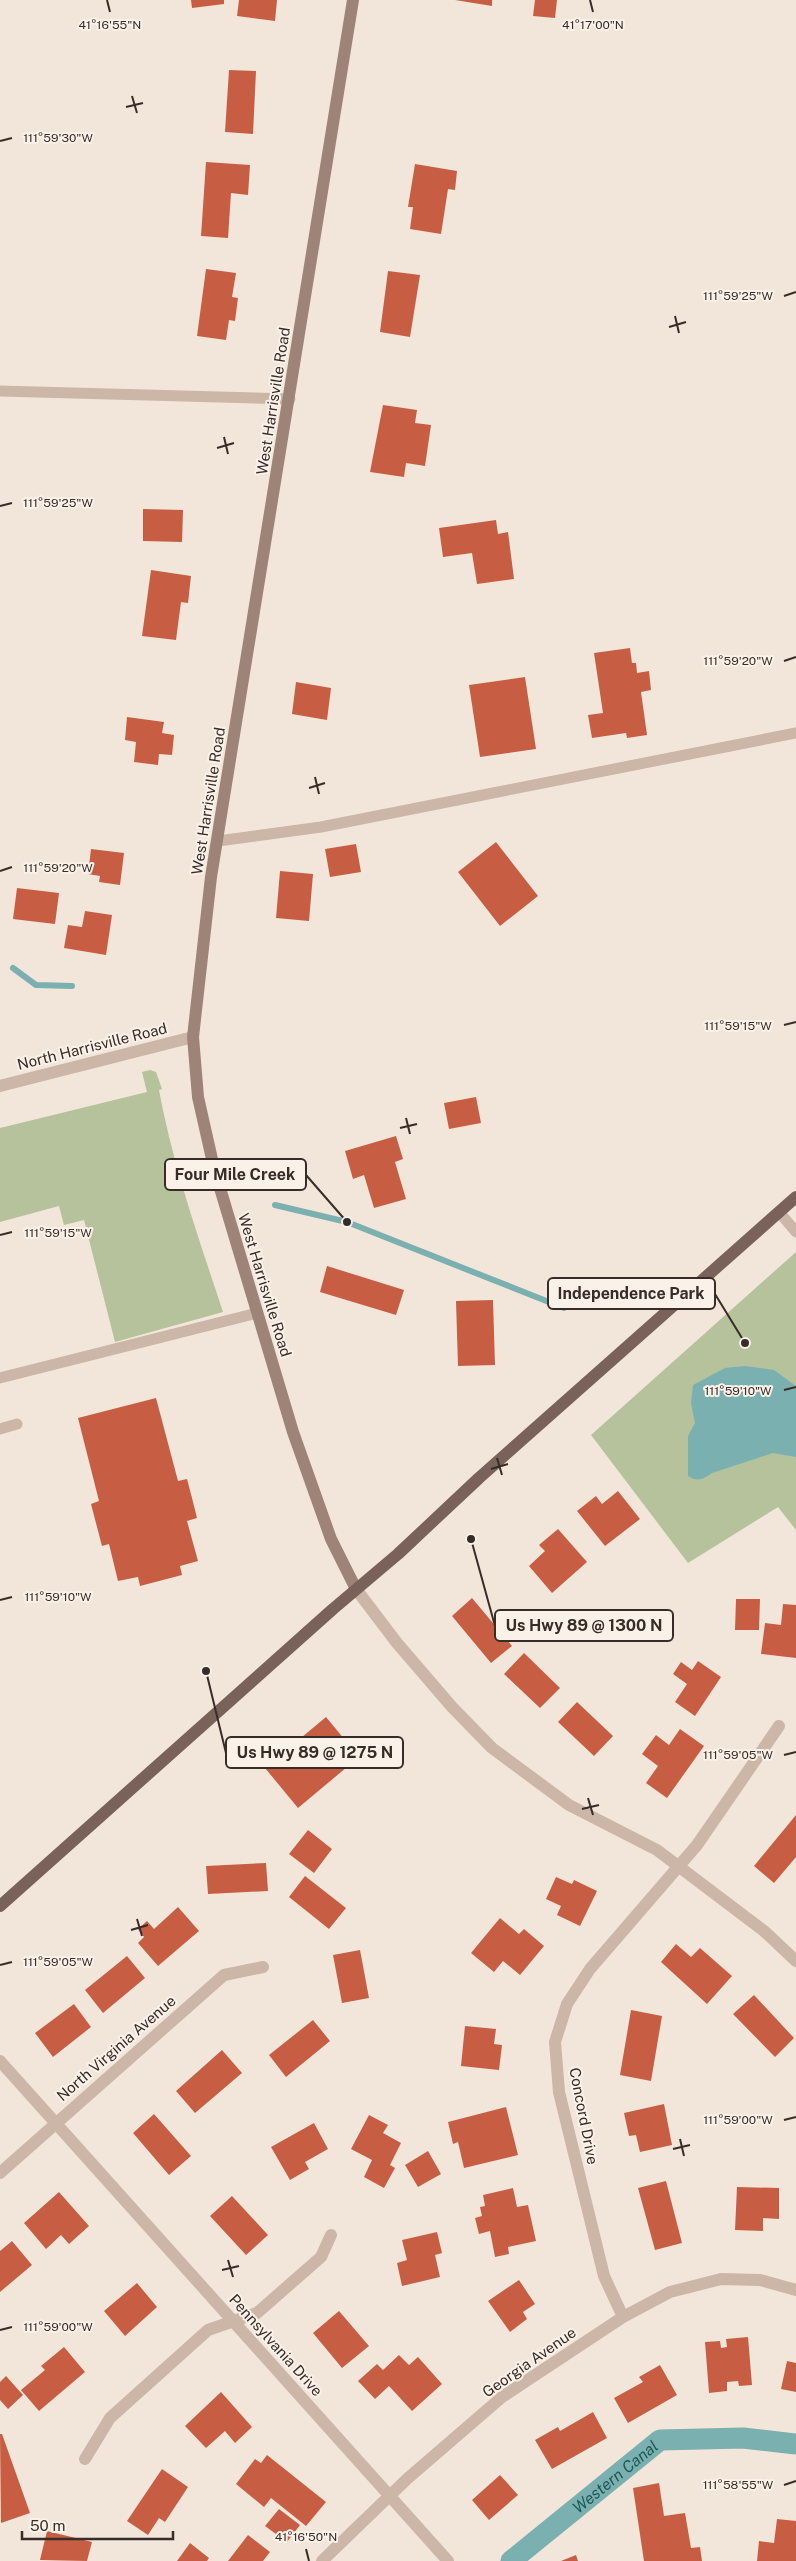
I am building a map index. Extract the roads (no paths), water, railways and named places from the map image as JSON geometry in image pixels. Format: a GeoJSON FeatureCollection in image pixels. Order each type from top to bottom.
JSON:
{"type":"FeatureCollection","features":[{"type":"Feature","properties":{"kind":"main road","name":"West Harrisville Road"},"geometry":{"type":"LineString","coordinates":[[353,0],[290,399],[211,877],[193,1038],[198,1097],[214,1168],[293,1432],[331,1539],[356,1589]]}},
{"type":"Feature","properties":{"kind":"main road"},"geometry":{"type":"LineString","coordinates":[[0,1906],[796,1196]]}},
{"type":"Feature","properties":{"kind":"street","name":"North Harrisville Road"},"geometry":{"type":"LineString","coordinates":[[0,1086],[193,1038]]}},
{"type":"Feature","properties":{"kind":"street"},"geometry":{"type":"LineString","coordinates":[[356,1589],[403,1650],[452,1707],[492,1748],[569,1805],[657,1850],[764,1931],[796,1961]]}},
{"type":"Feature","properties":{"kind":"street","name":"Concord Drive"},"geometry":{"type":"LineString","coordinates":[[623,2317],[604,2276],[559,2092],[555,2042],[567,2004],[590,1969],[679,1867],[778,1726]]}},
{"type":"Feature","properties":{"kind":"street","name":"North Virginia Avenue"},"geometry":{"type":"LineString","coordinates":[[0,2173],[224,1975],[263,1967]]}},
{"type":"Feature","properties":{"kind":"street","name":"Pennsylvania Drive"},"geometry":{"type":"LineString","coordinates":[[0,2061],[448,2561]]}},
{"type":"Feature","properties":{"kind":"street"},"geometry":{"type":"LineString","coordinates":[[85,2458],[110,2418],[208,2330],[257,2312],[321,2257],[330,2235]]}},
{"type":"Feature","properties":{"kind":"street","name":"Georgia Avenue"},"geometry":{"type":"LineString","coordinates":[[322,2561],[390,2495],[502,2398],[623,2317],[670,2292],[721,2279],[760,2280],[796,2290]]}},
{"type":"Feature","properties":{"kind":"lane"},"geometry":{"type":"LineString","coordinates":[[0,391],[290,399]]}},
{"type":"Feature","properties":{"kind":"lane"},"geometry":{"type":"LineString","coordinates":[[218,841],[321,827],[796,733]]}},
{"type":"Feature","properties":{"kind":"lane"},"geometry":{"type":"LineString","coordinates":[[779,1212],[796,1232]]}},
{"type":"Feature","properties":{"kind":"lane"},"geometry":{"type":"LineString","coordinates":[[0,1378],[257,1313]]}},
{"type":"Feature","properties":{"kind":"lane"},"geometry":{"type":"LineString","coordinates":[[0,1429],[17,1424]]}},
{"type":"Feature","properties":{"kind":"water"},"geometry":{"type":"Polygon","coordinates":[[[745,1366],[774,1370],[796,1386],[796,1457],[773,1453],[712,1473],[703,1479],[691,1478],[688,1476],[688,1436],[695,1423],[691,1403],[693,1385],[725,1368],[745,1366]]]}},
{"type":"Feature","properties":{"kind":"waterway"},"geometry":{"type":"LineString","coordinates":[[13,968],[36,985],[72,986]]}},
{"type":"Feature","properties":{"kind":"waterway"},"geometry":{"type":"LineString","coordinates":[[275,1205],[347,1222],[564,1308]]}},
{"type":"Feature","properties":{"kind":"waterway","name":"Western Canal"},"geometry":{"type":"LineString","coordinates":[[511,2561],[660,2440],[743,2438],[796,2444]]}},
{"type":"Feature","properties":{"kind":"place","name":"Four Mile Creek"},"geometry":{"type":"Point","coordinates":[347,1222]}},
{"type":"Feature","properties":{"kind":"place","name":"Independence Park"},"geometry":{"type":"Point","coordinates":[745,1343]}},
{"type":"Feature","properties":{"kind":"place","name":"Us Hwy 89 @ 1300 N"},"geometry":{"type":"Point","coordinates":[471,1539]}},
{"type":"Feature","properties":{"kind":"place","name":"Us Hwy 89 @ 1275 N"},"geometry":{"type":"Point","coordinates":[206,1671]}}]}
